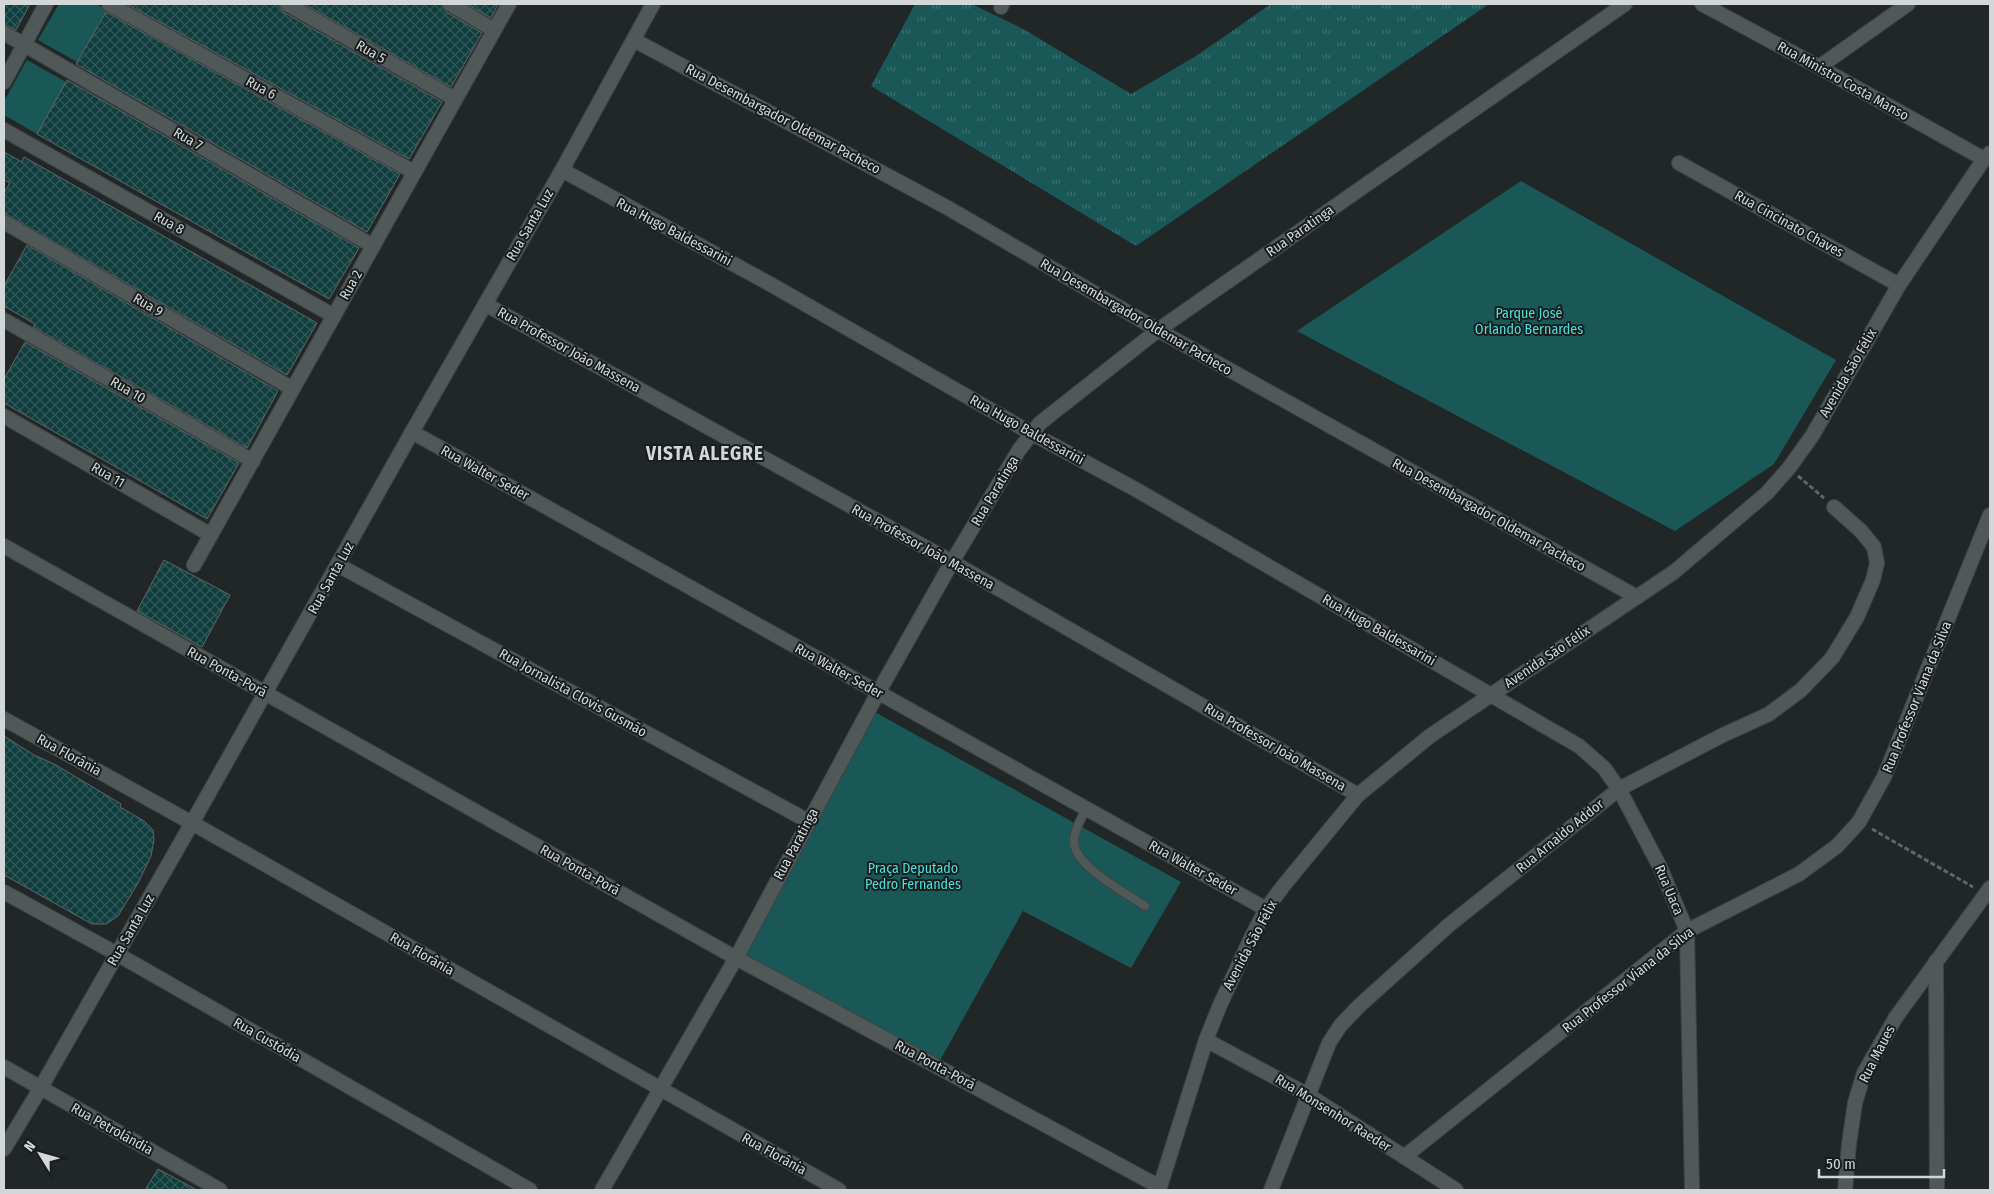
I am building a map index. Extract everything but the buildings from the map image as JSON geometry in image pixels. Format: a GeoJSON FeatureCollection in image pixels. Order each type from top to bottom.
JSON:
{"type":"FeatureCollection","features":[{"type":"Feature","properties":{"kind":"street"},"geometry":{"type":"LineString","coordinates":[[4,82],[46,4]]}},
{"type":"Feature","properties":{"kind":"street","name":"Rua 6"},"geometry":{"type":"LineString","coordinates":[[108,4],[414,172]]}},
{"type":"Feature","properties":{"kind":"street","name":"Rua 5"},"geometry":{"type":"LineString","coordinates":[[286,4],[455,99]]}},
{"type":"Feature","properties":{"kind":"street"},"geometry":{"type":"LineString","coordinates":[[450,4],[494,30]]}},
{"type":"Feature","properties":{"kind":"street","name":"Rua 2"},"geometry":{"type":"LineString","coordinates":[[194,565],[509,4]]}},
{"type":"Feature","properties":{"kind":"street","name":"Rua Santa Luz"},"geometry":{"type":"LineString","coordinates":[[4,1149],[192,823],[562,170],[653,4]]}},
{"type":"Feature","properties":{"kind":"street","name":"Rua Paratinga"},"geometry":{"type":"LineString","coordinates":[[602,1190],[736,958],[808,821],[952,562],[1031,433],[1050,413],[1158,330],[1625,4]]}},
{"type":"Feature","properties":{"kind":"street","name":"Rua Ministro Costa Manso"},"geometry":{"type":"LineString","coordinates":[[1702,4],[1987,156]]}},
{"type":"Feature","properties":{"kind":"street"},"geometry":{"type":"LineString","coordinates":[[1819,67],[1908,4]]}},
{"type":"Feature","properties":{"kind":"street","name":"Rua 7"},"geometry":{"type":"LineString","coordinates":[[4,33],[373,246]]}},
{"type":"Feature","properties":{"kind":"street","name":"Rua Desembargador Oldemar Pacheco"},"geometry":{"type":"LineString","coordinates":[[634,40],[948,208],[1158,330],[1636,597]]}},
{"type":"Feature","properties":{"kind":"street","name":"Rua 8"},"geometry":{"type":"LineString","coordinates":[[4,130],[334,316]]}},
{"type":"Feature","properties":{"kind":"street","name":"Avenida São Félix"},"geometry":{"type":"LineString","coordinates":[[1160,1189],[1206,1040],[1220,1005],[1266,909],[1294,871],[1358,795],[1430,736],[1674,572],[1767,493],[1789,468],[1812,436],[1899,285],[1987,156]]}},
{"type":"Feature","properties":{"kind":"street","name":"Rua Cincinato Chaves"},"geometry":{"type":"LineString","coordinates":[[1679,163],[1899,285]]}},
{"type":"Feature","properties":{"kind":"street","name":"Rua Hugo Baldessarini"},"geometry":{"type":"LineString","coordinates":[[562,170],[770,284],[1031,433],[1246,552],[1490,695]]}},
{"type":"Feature","properties":{"kind":"street","name":"Rua 9"},"geometry":{"type":"LineString","coordinates":[[4,222],[293,389]]}},
{"type":"Feature","properties":{"kind":"street","name":"Rua Professor João Massena"},"geometry":{"type":"LineString","coordinates":[[485,304],[952,562],[1358,795]]}},
{"type":"Feature","properties":{"kind":"street","name":"Rua 10"},"geometry":{"type":"LineString","coordinates":[[4,320],[253,461]]}},
{"type":"Feature","properties":{"kind":"street","name":"Rua 11"},"geometry":{"type":"LineString","coordinates":[[4,416],[212,534]]}},
{"type":"Feature","properties":{"kind":"street","name":"Rua Walter Seder"},"geometry":{"type":"LineString","coordinates":[[412,432],[1266,909]]}},
{"type":"Feature","properties":{"kind":"street","name":"Rua Arnaldo Addor"},"geometry":{"type":"LineString","coordinates":[[1271,1190],[1329,1043],[1340,1026],[1359,1006],[1449,925],[1619,789],[1769,714],[1801,690],[1832,658],[1857,617],[1873,580],[1876,563],[1874,547],[1861,531],[1834,507]]}},
{"type":"Feature","properties":{"kind":"street","name":"Rua Professor Viana da Silva"},"geometry":{"type":"LineString","coordinates":[[1404,1157],[1687,931],[1799,874],[1837,846],[1859,822],[1884,777],[1990,515]]}},
{"type":"Feature","properties":{"kind":"street","name":"Rua Ponta-Porã"},"geometry":{"type":"LineString","coordinates":[[4,546],[736,958],[1160,1189]]}},
{"type":"Feature","properties":{"kind":"street","name":"Rua Jornalista Clovis Gusmão"},"geometry":{"type":"LineString","coordinates":[[338,564],[808,821]]}},
{"type":"Feature","properties":{"kind":"street","name":"Rua Uaca"},"geometry":{"type":"LineString","coordinates":[[1490,695],[1579,746],[1604,768],[1619,789],[1660,867],[1687,931],[1692,1190]]}},
{"type":"Feature","properties":{"kind":"street","name":"Rua Florânia"},"geometry":{"type":"LineString","coordinates":[[4,719],[192,823],[659,1090],[839,1190]]}},
{"type":"Feature","properties":{"kind":"street","name":"Rua Maues"},"geometry":{"type":"LineString","coordinates":[[1846,1190],[1849,1144],[1855,1103],[1864,1073],[1896,1017],[1988,891]]}},
{"type":"Feature","properties":{"kind":"street","name":"Rua Custódia"},"geometry":{"type":"LineString","coordinates":[[4,892],[117,954],[530,1190]]}},
{"type":"Feature","properties":{"kind":"street"},"geometry":{"type":"LineString","coordinates":[[1936,961],[1936,1190]]}},
{"type":"Feature","properties":{"kind":"street","name":"Rua Monsenhor Raeder"},"geometry":{"type":"LineString","coordinates":[[1206,1040],[1308,1095],[1456,1190]]}},
{"type":"Feature","properties":{"kind":"street","name":"Rua Petrolândia"},"geometry":{"type":"LineString","coordinates":[[4,1067],[220,1190]]}},
{"type":"Feature","properties":{"kind":"lane"},"geometry":{"type":"LineString","coordinates":[[1086,809],[1076,830],[1074,843],[1078,856],[1086,866],[1145,906]]}},
{"type":"Feature","properties":{"kind":"path"},"geometry":{"type":"LineString","coordinates":[[1789,468],[1834,507]]}},
{"type":"Feature","properties":{"kind":"path"},"geometry":{"type":"LineString","coordinates":[[1859,822],[1988,891]]}},
{"type":"Feature","properties":{"kind":"green space"},"geometry":{"type":"Polygon","coordinates":[[[59,4],[96,4],[107,10],[77,62],[38,40],[59,4]]]}},
{"type":"Feature","properties":{"kind":"green space"},"geometry":{"type":"Polygon","coordinates":[[[915,4],[972,4],[1025,30],[1131,94],[1196,56],[1271,4],[1489,4],[1136,246],[871,86],[915,4]]]}},
{"type":"Feature","properties":{"kind":"green space"},"geometry":{"type":"Polygon","coordinates":[[[27,60],[66,82],[37,134],[4,115],[4,101],[27,60]]]}},
{"type":"Feature","properties":{"kind":"green space","name":"Parque José Orlando Bernardes"},"geometry":{"type":"Polygon","coordinates":[[[1521,181],[1836,360],[1774,464],[1675,531],[1297,331],[1521,181]]]}},
{"type":"Feature","properties":{"kind":"green space","name":"Praça Deputado Pedro Fernandes"},"geometry":{"type":"Polygon","coordinates":[[[873,711],[1181,882],[1131,968],[1023,911],[938,1064],[742,955],[873,711]]]}},
{"type":"Feature","properties":{"kind":"district","name":"VISTA ALEGRE"},"geometry":{"type":"Point","coordinates":[705,453]}}]}
